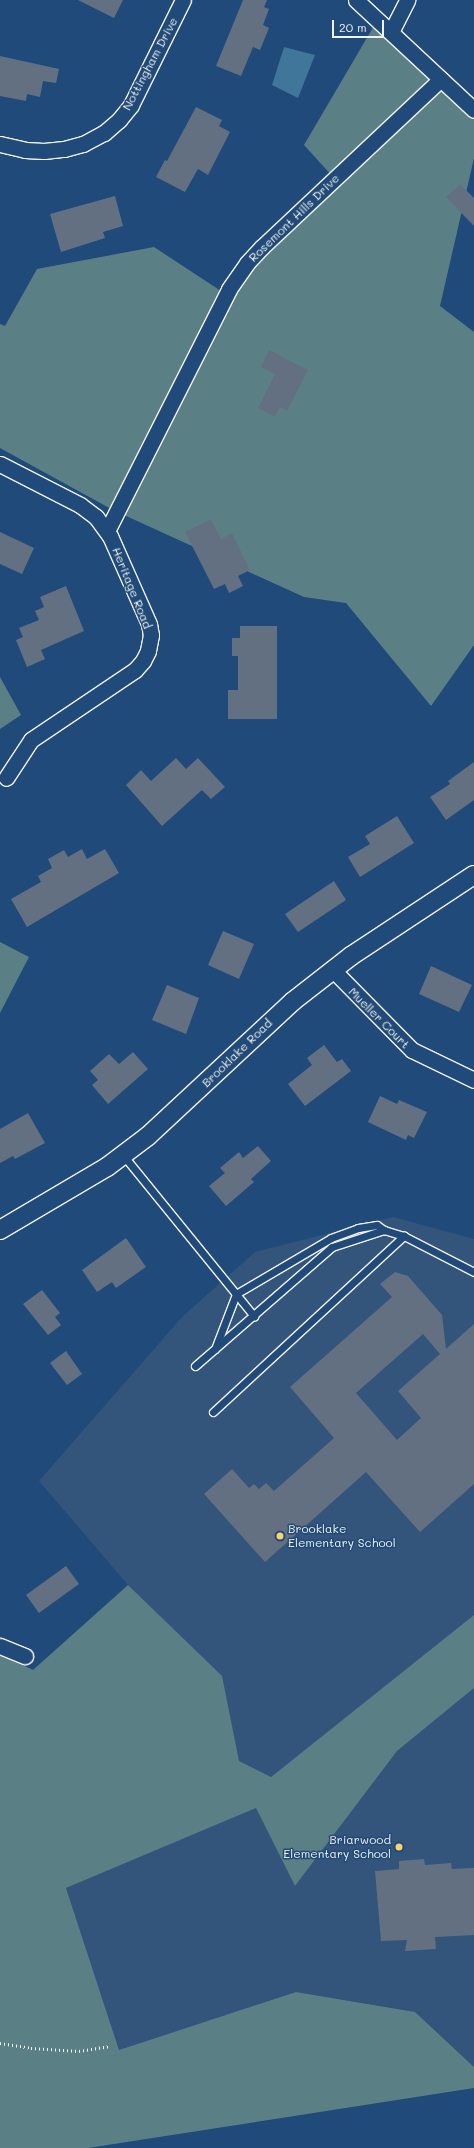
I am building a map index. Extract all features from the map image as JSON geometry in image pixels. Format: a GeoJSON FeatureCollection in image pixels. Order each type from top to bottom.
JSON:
{"type":"FeatureCollection","features":[{"type":"Feature","properties":{"kind":"street","name":"Nottingham Drive"},"geometry":{"type":"LineString","coordinates":[[0,144],[25,150],[64,150],[83,144],[104,133],[119,120],[131,105],[183,0]]}},
{"type":"Feature","properties":{"kind":"street"},"geometry":{"type":"LineString","coordinates":[[356,0],[474,110]]}},
{"type":"Feature","properties":{"kind":"street"},"geometry":{"type":"LineString","coordinates":[[391,32],[407,0]]}},
{"type":"Feature","properties":{"kind":"street","name":"Rosemont Hills Drive"},"geometry":{"type":"LineString","coordinates":[[107,531],[229,289],[247,263],[262,247],[441,79]]}},
{"type":"Feature","properties":{"kind":"street","name":"Heritage Road"},"geometry":{"type":"LineString","coordinates":[[0,464],[80,505],[96,517],[107,531],[149,624],[151,635],[148,651],[143,661],[135,670],[31,740],[6,778]]}},
{"type":"Feature","properties":{"kind":"street","name":"Brooklake Road"},"geometry":{"type":"LineString","coordinates":[[0,1230],[107,1167],[177,1110],[292,1002],[332,970],[474,875]]}},
{"type":"Feature","properties":{"kind":"street","name":"Mueller Court"},"geometry":{"type":"LineString","coordinates":[[332,970],[412,1050],[474,1080]]}},
{"type":"Feature","properties":{"kind":"street"},"geometry":{"type":"LineString","coordinates":[[0,1646],[25,1656]]}},
{"type":"Feature","properties":{"kind":"lane"},"geometry":{"type":"LineString","coordinates":[[122,1155],[254,1316]]}},
{"type":"Feature","properties":{"kind":"lane"},"geometry":{"type":"LineString","coordinates":[[215,1349],[236,1294],[331,1238],[358,1228],[377,1225],[384,1230],[404,1236],[474,1272]]}},
{"type":"Feature","properties":{"kind":"lane"},"geometry":{"type":"LineString","coordinates":[[195,1366],[332,1247],[384,1230]]}},
{"type":"Feature","properties":{"kind":"lane"},"geometry":{"type":"LineString","coordinates":[[213,1412],[404,1236]]}},
{"type":"Feature","properties":{"kind":"path"},"geometry":{"type":"LineString","coordinates":[[0,2043],[31,2048],[79,2051],[109,2046]]}},
{"type":"Feature","properties":{"kind":"shaded area"},"geometry":{"type":"Polygon","coordinates":[[[284,47],[315,55],[298,98],[272,85],[284,47]]]}},
{"type":"Feature","properties":{"kind":"shaded area","name":"Brooklake Elementary School"},"geometry":{"type":"Polygon","coordinates":[[[393,1217],[474,1239],[474,1615],[271,1777],[239,1761],[221,1676],[128,1585],[39,1481],[182,1317],[255,1252],[393,1217]]]}},
{"type":"Feature","properties":{"kind":"shaded area","name":"Briarwood Elementary School"},"geometry":{"type":"Polygon","coordinates":[[[474,1688],[474,2067],[415,2012],[296,1992],[119,2050],[66,1888],[256,1808],[295,1886],[397,1751],[474,1688]]]}},
{"type":"Feature","properties":{"kind":"green space"},"geometry":{"type":"Polygon","coordinates":[[[378,19],[474,105],[474,158],[440,306],[474,332],[474,645],[431,706],[346,603],[304,597],[113,510],[0,448],[0,324],[5,326],[37,269],[154,247],[224,293],[334,178],[304,145],[378,19]]]}},
{"type":"Feature","properties":{"kind":"green space"},"geometry":{"type":"Polygon","coordinates":[[[0,677],[21,715],[0,729],[0,677]]]}},
{"type":"Feature","properties":{"kind":"green space"},"geometry":{"type":"Polygon","coordinates":[[[0,942],[29,957],[0,1013],[0,942]]]}},
{"type":"Feature","properties":{"kind":"green space"},"geometry":{"type":"Polygon","coordinates":[[[128,1585],[222,1676],[239,1761],[271,1777],[474,1615],[474,1688],[397,1751],[295,1886],[256,1808],[66,1888],[119,2050],[296,1992],[415,2012],[474,2067],[474,2088],[88,2148],[0,2148],[0,1654],[33,1670],[128,1585]]]}},
{"type":"Feature","properties":{"kind":"building"},"geometry":{"type":"Polygon","coordinates":[[[78,0],[123,0],[114,18],[78,0]]]}},
{"type":"Feature","properties":{"kind":"building"},"geometry":{"type":"Polygon","coordinates":[[[243,0],[267,0],[264,7],[269,9],[263,25],[269,28],[260,50],[253,47],[241,76],[216,66],[243,0]]]}},
{"type":"Feature","properties":{"kind":"building"},"geometry":{"type":"Polygon","coordinates":[[[0,56],[59,69],[56,83],[43,81],[40,97],[27,94],[26,101],[0,96],[0,56]]]}},
{"type":"Feature","properties":{"kind":"building"},"geometry":{"type":"Polygon","coordinates":[[[196,107],[222,120],[219,126],[230,132],[208,175],[198,169],[185,192],[156,177],[165,160],[167,161],[196,107]]]}},
{"type":"Feature","properties":{"kind":"building"},"geometry":{"type":"Polygon","coordinates":[[[460,184],[474,198],[474,226],[446,197],[460,184]]]}},
{"type":"Feature","properties":{"kind":"building"},"geometry":{"type":"Polygon","coordinates":[[[115,196],[123,226],[103,232],[105,238],[61,252],[50,214],[115,196]]]}},
{"type":"Feature","properties":{"kind":"building"},"geometry":{"type":"Polygon","coordinates":[[[269,350],[308,370],[287,411],[280,407],[275,417],[258,408],[275,374],[261,367],[269,350]]]}},
{"type":"Feature","properties":{"kind":"building"},"geometry":{"type":"Polygon","coordinates":[[[211,519],[221,539],[232,533],[250,570],[238,576],[243,586],[229,593],[225,584],[214,589],[185,532],[211,519]]]}},
{"type":"Feature","properties":{"kind":"building"},"geometry":{"type":"Polygon","coordinates":[[[0,532],[34,548],[22,574],[0,564],[0,532]]]}},
{"type":"Feature","properties":{"kind":"building"},"geometry":{"type":"Polygon","coordinates":[[[66,586],[84,631],[41,650],[45,659],[27,667],[16,640],[23,637],[19,628],[39,620],[35,611],[44,607],[40,597],[66,586]]]}},
{"type":"Feature","properties":{"kind":"building"},"geometry":{"type":"Polygon","coordinates":[[[240,626],[277,626],[277,719],[228,719],[228,690],[238,690],[238,656],[232,656],[232,638],[240,638],[240,626]]]}},
{"type":"Feature","properties":{"kind":"building"},"geometry":{"type":"Polygon","coordinates":[[[176,758],[186,769],[198,758],[225,787],[211,799],[202,790],[162,826],[126,785],[141,770],[151,781],[176,758]]]}},
{"type":"Feature","properties":{"kind":"building"},"geometry":{"type":"Polygon","coordinates":[[[474,762],[474,800],[446,820],[430,797],[450,784],[448,781],[474,762]]]}},
{"type":"Feature","properties":{"kind":"building"},"geometry":{"type":"Polygon","coordinates":[[[397,816],[414,843],[360,877],[348,857],[370,844],[365,836],[397,816]]]}},
{"type":"Feature","properties":{"kind":"building"},"geometry":{"type":"Polygon","coordinates":[[[82,849],[87,859],[105,849],[119,873],[27,927],[11,899],[41,882],[38,876],[52,868],[48,859],[64,850],[68,857],[82,849]]]}},
{"type":"Feature","properties":{"kind":"building"},"geometry":{"type":"Polygon","coordinates":[[[334,881],[346,900],[298,932],[285,914],[334,881]]]}},
{"type":"Feature","properties":{"kind":"building"},"geometry":{"type":"Polygon","coordinates":[[[223,931],[254,944],[239,979],[208,965],[223,931]]]}},
{"type":"Feature","properties":{"kind":"building"},"geometry":{"type":"Polygon","coordinates":[[[431,966],[472,985],[459,1012],[419,994],[431,966]]]}},
{"type":"Feature","properties":{"kind":"building"},"geometry":{"type":"Polygon","coordinates":[[[167,985],[199,998],[186,1034],[152,1020],[167,985]]]}},
{"type":"Feature","properties":{"kind":"building"},"geometry":{"type":"Polygon","coordinates":[[[324,1045],[337,1062],[342,1059],[351,1071],[305,1106],[288,1084],[312,1065],[307,1058],[324,1045]]]}},
{"type":"Feature","properties":{"kind":"building"},"geometry":{"type":"Polygon","coordinates":[[[133,1052],[148,1069],[108,1104],[92,1085],[98,1080],[90,1071],[109,1054],[119,1064],[133,1052]]]}},
{"type":"Feature","properties":{"kind":"building"},"geometry":{"type":"Polygon","coordinates":[[[380,1096],[397,1104],[399,1100],[427,1112],[414,1138],[408,1135],[406,1140],[368,1122],[380,1096]]]}},
{"type":"Feature","properties":{"kind":"building"},"geometry":{"type":"Polygon","coordinates":[[[28,1113],[45,1143],[15,1159],[13,1156],[0,1163],[0,1129],[28,1113]]]}},
{"type":"Feature","properties":{"kind":"building"},"geometry":{"type":"Polygon","coordinates":[[[258,1146],[271,1161],[251,1179],[254,1182],[226,1206],[209,1186],[225,1173],[220,1168],[239,1152],[243,1158],[258,1146]]]}},
{"type":"Feature","properties":{"kind":"building"},"geometry":{"type":"Polygon","coordinates":[[[126,1238],[146,1267],[116,1288],[112,1282],[97,1292],[82,1270],[126,1238]]]}},
{"type":"Feature","properties":{"kind":"building"},"geometry":{"type":"Polygon","coordinates":[[[395,1272],[408,1276],[442,1315],[446,1349],[474,1324],[474,1484],[420,1532],[366,1472],[265,1562],[204,1494],[232,1469],[249,1488],[254,1484],[259,1489],[266,1483],[274,1491],[334,1438],[290,1387],[392,1297],[380,1284],[395,1272]],[[423,1334],[356,1393],[397,1440],[421,1418],[398,1391],[440,1354],[423,1334]]]}},
{"type":"Feature","properties":{"kind":"building"},"geometry":{"type":"Polygon","coordinates":[[[42,1290],[60,1313],[55,1317],[61,1325],[48,1335],[23,1304],[42,1290]]]}},
{"type":"Feature","properties":{"kind":"building"},"geometry":{"type":"Polygon","coordinates":[[[66,1351],[82,1374],[67,1385],[50,1363],[66,1351]]]}},
{"type":"Feature","properties":{"kind":"building"},"geometry":{"type":"Polygon","coordinates":[[[66,1566],[79,1584],[39,1613],[26,1595],[66,1566]]]}},
{"type":"Feature","properties":{"kind":"building"},"geometry":{"type":"Polygon","coordinates":[[[424,1859],[425,1865],[451,1863],[452,1869],[474,1868],[474,1935],[435,1937],[436,1949],[405,1951],[407,1940],[381,1941],[375,1871],[399,1869],[399,1861],[424,1859]]]}},
{"type":"Feature","properties":{"kind":"place","name":"Brooklake Elementary School"},"geometry":{"type":"Point","coordinates":[280,1536]}},
{"type":"Feature","properties":{"kind":"place","name":"Briarwood Elementary School"},"geometry":{"type":"Point","coordinates":[399,1847]}}]}
